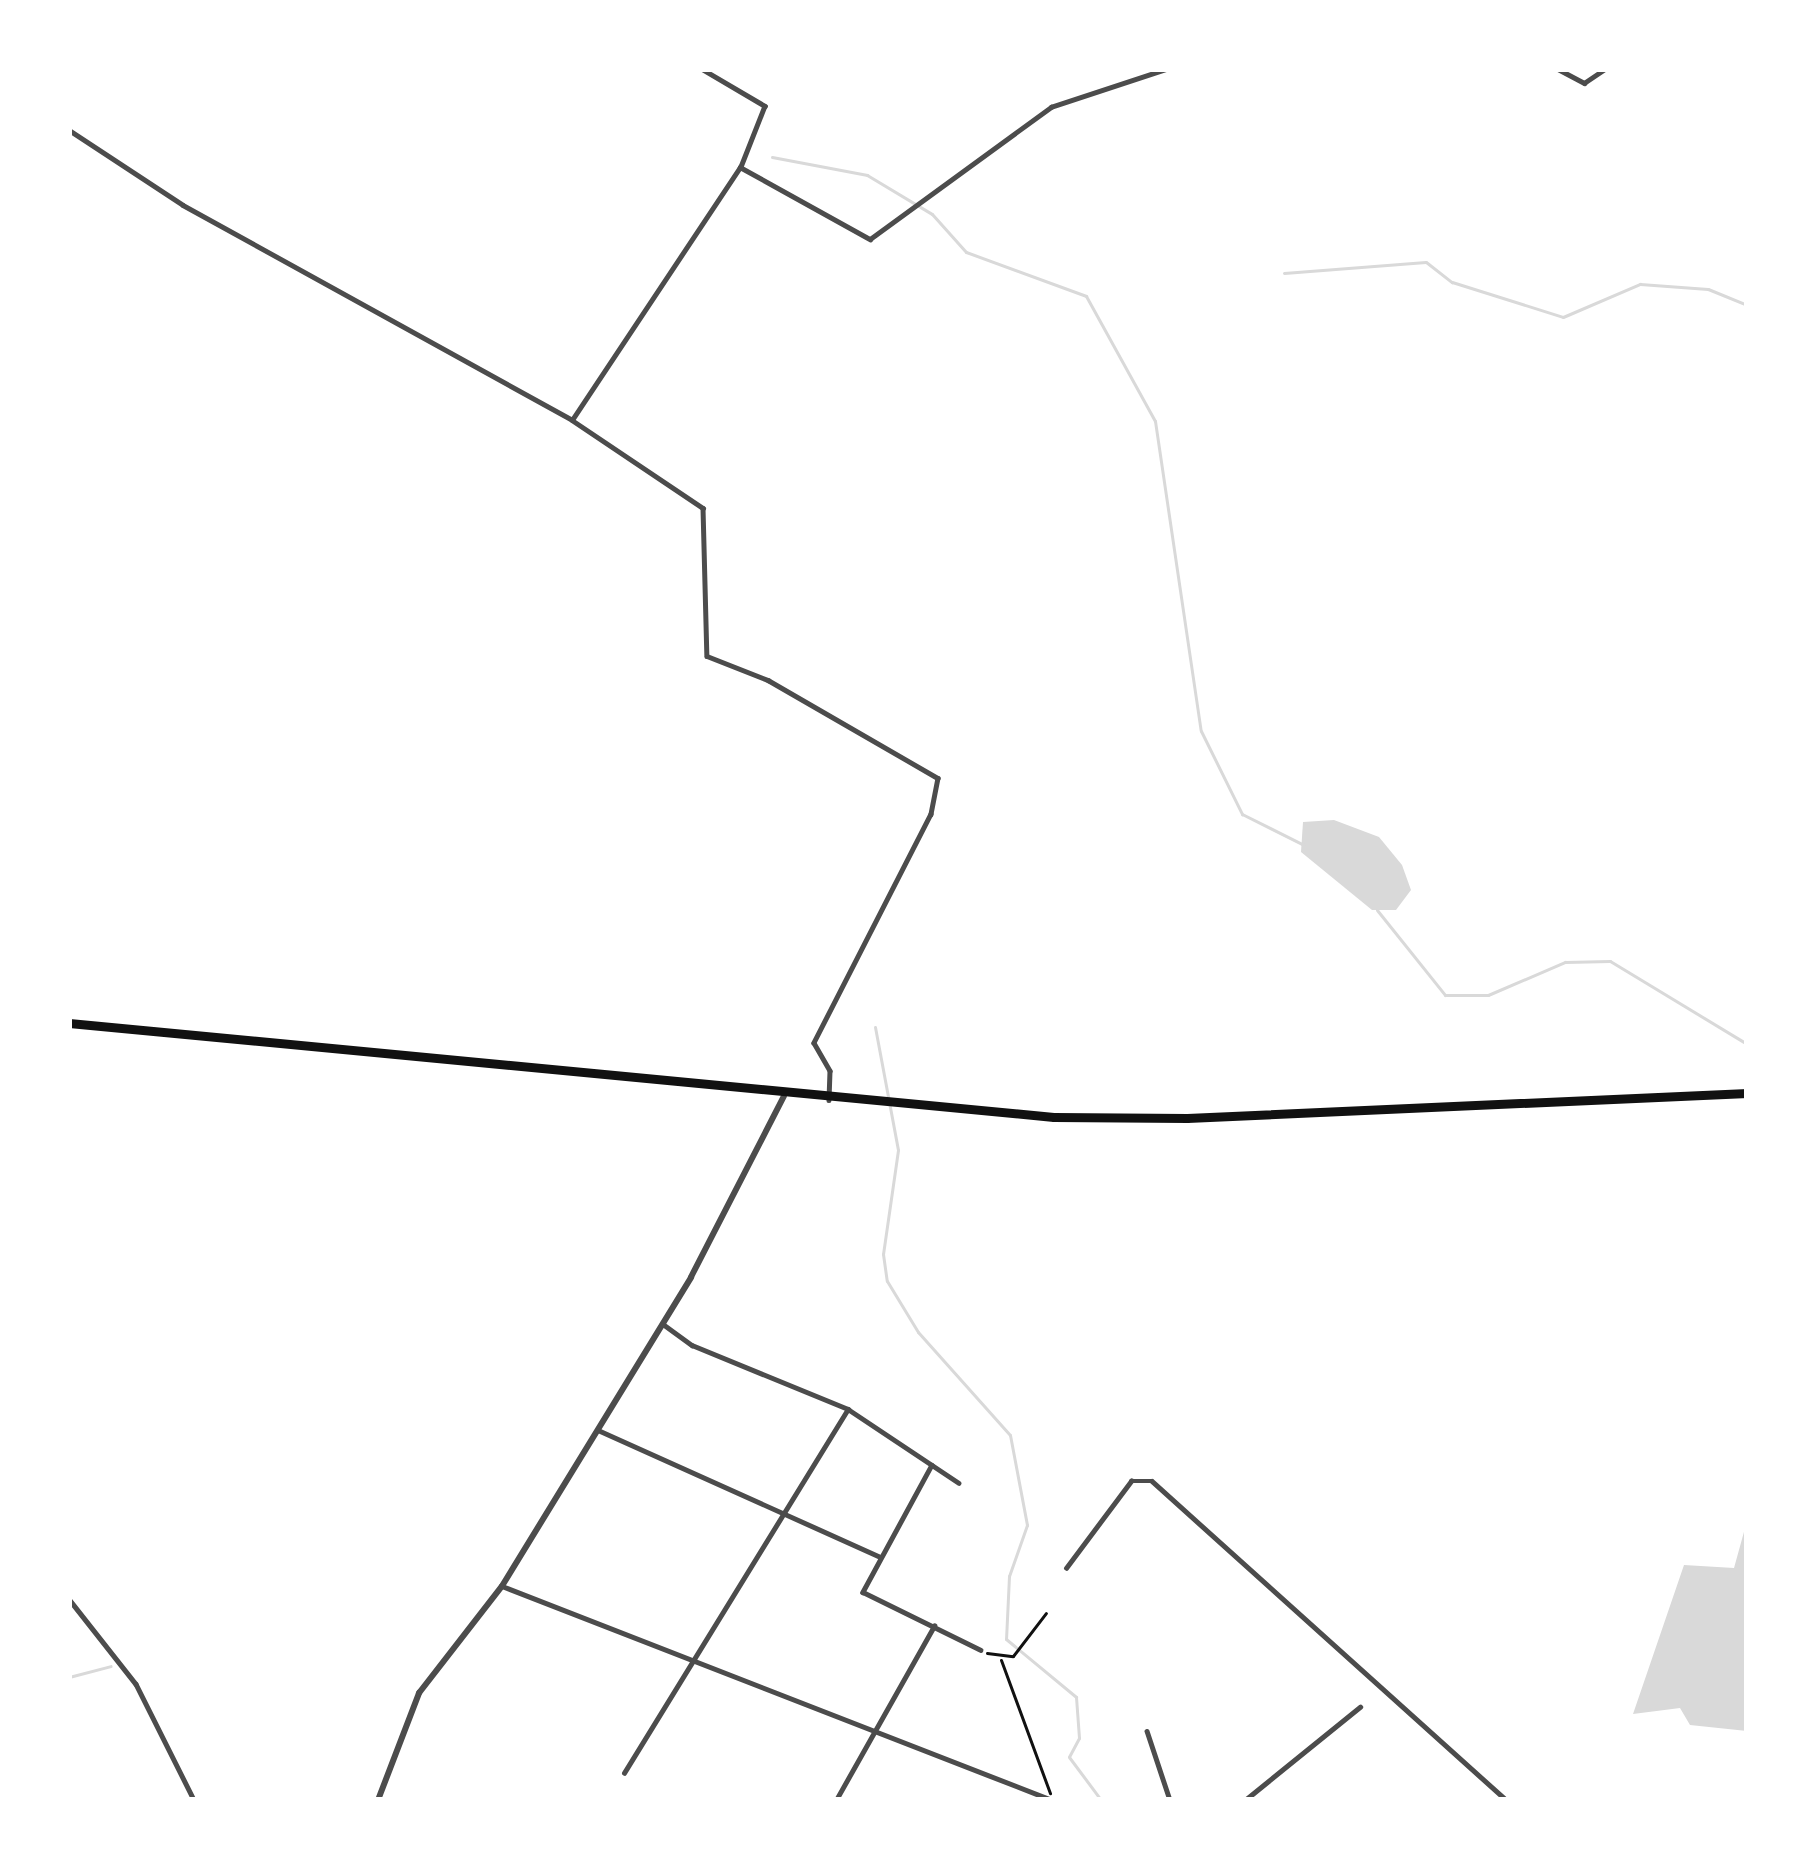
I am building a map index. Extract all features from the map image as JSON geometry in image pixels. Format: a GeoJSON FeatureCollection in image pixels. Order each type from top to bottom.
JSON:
{"type":"FeatureCollection","features":[{"type":"Feature","properties":{"kind":"highway"},"geometry":{"type":"LineString","coordinates":[[69,1023],[829,1100],[1187,1118],[1747,1093]]}},
{"type":"Feature","properties":{"kind":"street"},"geometry":{"type":"LineString","coordinates":[[572,420],[740,167],[765,106],[702,69]]}},
{"type":"Feature","properties":{"kind":"street"},"geometry":{"type":"LineString","coordinates":[[740,167],[870,239],[1051,107],[1166,69]]}},
{"type":"Feature","properties":{"kind":"street"},"geometry":{"type":"LineString","coordinates":[[1558,69],[1584,83],[1605,69]]}},
{"type":"Feature","properties":{"kind":"street"},"geometry":{"type":"LineString","coordinates":[[69,130],[223,227],[572,420],[703,508],[706,656],[768,680],[940,782],[931,814],[814,1043],[830,1071],[829,1100]]}},
{"type":"Feature","properties":{"kind":"street"},"geometry":{"type":"LineString","coordinates":[[378,1800],[419,1693],[502,1586],[663,1324],[784,1096]]}},
{"type":"Feature","properties":{"kind":"street"},"geometry":{"type":"LineString","coordinates":[[663,1324],[692,1345],[848,1409],[959,1484]]}},
{"type":"Feature","properties":{"kind":"street"},"geometry":{"type":"LineString","coordinates":[[624,1773],[688,1658],[848,1409]]}},
{"type":"Feature","properties":{"kind":"street"},"geometry":{"type":"LineString","coordinates":[[598,1430],[783,1507],[879,1556]]}},
{"type":"Feature","properties":{"kind":"street"},"geometry":{"type":"LineString","coordinates":[[932,1465],[863,1592],[981,1650]]}},
{"type":"Feature","properties":{"kind":"street"},"geometry":{"type":"LineString","coordinates":[[1066,1568],[1131,1480],[1152,1481],[1506,1800]]}},
{"type":"Feature","properties":{"kind":"street"},"geometry":{"type":"LineString","coordinates":[[502,1586],[1053,1800]]}},
{"type":"Feature","properties":{"kind":"street"},"geometry":{"type":"LineString","coordinates":[[69,1599],[136,1684],[194,1800]]}},
{"type":"Feature","properties":{"kind":"street"},"geometry":{"type":"LineString","coordinates":[[836,1800],[934,1626]]}},
{"type":"Feature","properties":{"kind":"street"},"geometry":{"type":"LineString","coordinates":[[1245,1800],[1360,1706]]}},
{"type":"Feature","properties":{"kind":"street"},"geometry":{"type":"LineString","coordinates":[[1147,1731],[1170,1800]]}},
{"type":"Feature","properties":{"kind":"path"},"geometry":{"type":"LineString","coordinates":[[1001,1660],[1046,1613]]}},
{"type":"Feature","properties":{"kind":"path"},"geometry":{"type":"LineString","coordinates":[[981,1650],[1001,1660],[1053,1800]]}},
{"type":"Feature","properties":{"kind":"shaded area"},"geometry":{"type":"Polygon","coordinates":[[[1334,820],[1379,837],[1402,865],[1411,890],[1396,910],[1372,910],[1301,852],[1303,822],[1334,820]]]}},
{"type":"Feature","properties":{"kind":"shaded area"},"geometry":{"type":"Polygon","coordinates":[[[1747,1521],[1747,1731],[1690,1725],[1680,1708],[1633,1714],[1684,1565],[1734,1568],[1747,1521]]]}},
{"type":"Feature","properties":{"kind":"waterway"},"geometry":{"type":"LineString","coordinates":[[772,157],[867,175],[932,214],[966,252],[1086,296],[1155,421],[1201,731],[1242,814],[1304,845]]}},
{"type":"Feature","properties":{"kind":"waterway"},"geometry":{"type":"LineString","coordinates":[[1284,273],[1426,262],[1452,282],[1563,317],[1640,284],[1708,289],[1747,305]]}},
{"type":"Feature","properties":{"kind":"waterway"},"geometry":{"type":"LineString","coordinates":[[1377,910],[1445,995],[1488,995],[1565,962],[1610,961],[1747,1044]]}},
{"type":"Feature","properties":{"kind":"waterway"},"geometry":{"type":"LineString","coordinates":[[875,1027],[898,1150],[883,1254],[887,1281],[918,1332],[1010,1435],[1027,1525],[1009,1576],[1006,1639],[1076,1697],[1079,1738],[1069,1757],[1101,1800]]}},
{"type":"Feature","properties":{"kind":"waterway"},"geometry":{"type":"LineString","coordinates":[[69,1677],[111,1666]]}}]}
